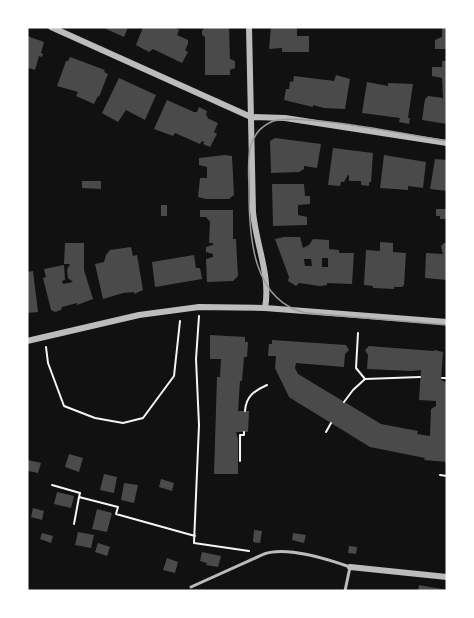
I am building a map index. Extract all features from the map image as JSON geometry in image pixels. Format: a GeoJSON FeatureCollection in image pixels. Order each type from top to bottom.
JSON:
{"type":"FeatureCollection","features":[{"type":"Feature","properties":{"kind":"street"},"geometry":{"type":"LineString","coordinates":[[51,27],[251,117],[285,118],[447,143]]}},
{"type":"Feature","properties":{"kind":"street"},"geometry":{"type":"LineString","coordinates":[[249,27],[252,213],[266,283],[266,308]]}},
{"type":"Feature","properties":{"kind":"street"},"geometry":{"type":"LineString","coordinates":[[27,341],[139,315],[199,308],[266,308],[447,322]]}},
{"type":"Feature","properties":{"kind":"street"},"geometry":{"type":"LineString","coordinates":[[350,567],[447,577]]}},
{"type":"Feature","properties":{"kind":"lane"},"geometry":{"type":"LineString","coordinates":[[191,587],[264,554],[283,551],[328,559],[350,567],[345,591]]}},
{"type":"Feature","properties":{"kind":"path"},"geometry":{"type":"LineString","coordinates":[[199,308],[196,359],[199,426],[194,543],[264,554]]}},
{"type":"Feature","properties":{"kind":"path"},"geometry":{"type":"LineString","coordinates":[[44,338],[48,363],[64,406],[95,418],[123,423],[142,418],[174,376],[181,309]]}},
{"type":"Feature","properties":{"kind":"path"},"geometry":{"type":"LineString","coordinates":[[358,333],[356,368],[365,379]]}},
{"type":"Feature","properties":{"kind":"path"},"geometry":{"type":"LineString","coordinates":[[344,402],[365,379],[420,377]]}},
{"type":"Feature","properties":{"kind":"path"},"geometry":{"type":"LineString","coordinates":[[442,378],[447,378]]}},
{"type":"Feature","properties":{"kind":"path"},"geometry":{"type":"LineString","coordinates":[[245,411],[250,395],[267,386]]}},
{"type":"Feature","properties":{"kind":"path"},"geometry":{"type":"LineString","coordinates":[[326,432],[331,423]]}},
{"type":"Feature","properties":{"kind":"path"},"geometry":{"type":"LineString","coordinates":[[240,461],[240,435],[244,435],[244,432]]}},
{"type":"Feature","properties":{"kind":"path"},"geometry":{"type":"LineString","coordinates":[[440,475],[447,476]]}},
{"type":"Feature","properties":{"kind":"path"},"geometry":{"type":"LineString","coordinates":[[52,485],[80,493],[74,524]]}},
{"type":"Feature","properties":{"kind":"path"},"geometry":{"type":"LineString","coordinates":[[79,497],[118,507],[116,514],[195,536]]}},
{"type":"Feature","properties":{"kind":"building"},"geometry":{"type":"Polygon","coordinates":[[[102,27],[128,27],[124,37],[102,27]]]}},
{"type":"Feature","properties":{"kind":"building"},"geometry":{"type":"Polygon","coordinates":[[[143,27],[173,27],[179,30],[177,35],[188,40],[185,50],[188,52],[182,63],[153,49],[149,52],[136,45],[143,27]]]}},
{"type":"Feature","properties":{"kind":"building"},"geometry":{"type":"Polygon","coordinates":[[[205,27],[229,27],[230,59],[235,61],[235,68],[230,70],[230,75],[205,75],[205,37],[202,31],[205,27]]]}},
{"type":"Feature","properties":{"kind":"building"},"geometry":{"type":"Polygon","coordinates":[[[271,27],[297,27],[297,36],[309,36],[309,52],[282,52],[282,48],[269,49],[271,27]]]}},
{"type":"Feature","properties":{"kind":"building"},"geometry":{"type":"Polygon","coordinates":[[[442,27],[447,27],[447,49],[435,49],[435,40],[442,37],[442,27]]]}},
{"type":"Feature","properties":{"kind":"building"},"geometry":{"type":"Polygon","coordinates":[[[27,36],[44,42],[41,53],[43,54],[42,57],[39,56],[35,70],[29,68],[27,72],[27,36]]]}},
{"type":"Feature","properties":{"kind":"building"},"geometry":{"type":"Polygon","coordinates":[[[70,57],[105,70],[104,72],[108,74],[94,104],[76,96],[78,92],[57,86],[66,61],[70,57]]]}},
{"type":"Feature","properties":{"kind":"building"},"geometry":{"type":"Polygon","coordinates":[[[442,61],[447,61],[447,124],[422,120],[425,99],[428,96],[443,98],[442,78],[432,76],[432,67],[442,67],[442,61]]]}},
{"type":"Feature","properties":{"kind":"building"},"geometry":{"type":"Polygon","coordinates":[[[336,75],[350,79],[345,109],[313,105],[313,107],[284,100],[286,89],[289,89],[290,81],[293,82],[294,76],[334,81],[336,75]]]}},
{"type":"Feature","properties":{"kind":"building"},"geometry":{"type":"Polygon","coordinates":[[[119,78],[156,95],[145,120],[126,110],[118,122],[102,113],[119,78]]]}},
{"type":"Feature","properties":{"kind":"building"},"geometry":{"type":"Polygon","coordinates":[[[367,82],[388,86],[388,83],[413,84],[409,124],[399,122],[400,118],[362,113],[367,82]]]}},
{"type":"Feature","properties":{"kind":"building"},"geometry":{"type":"Polygon","coordinates":[[[167,100],[194,112],[197,112],[199,107],[207,111],[207,118],[218,123],[214,132],[217,134],[210,147],[202,141],[200,144],[175,133],[173,136],[154,129],[167,100]]]}},
{"type":"Feature","properties":{"kind":"building"},"geometry":{"type":"Polygon","coordinates":[[[275,138],[321,144],[317,168],[304,166],[304,169],[299,172],[271,173],[270,141],[275,138]]]}},
{"type":"Feature","properties":{"kind":"building"},"geometry":{"type":"Polygon","coordinates":[[[333,148],[373,153],[369,186],[361,185],[361,181],[349,181],[349,175],[340,186],[328,185],[333,148]]]}},
{"type":"Feature","properties":{"kind":"building"},"geometry":{"type":"Polygon","coordinates":[[[384,155],[426,162],[423,188],[408,186],[408,190],[380,188],[384,155]]]}},
{"type":"Feature","properties":{"kind":"building"},"geometry":{"type":"Polygon","coordinates":[[[232,156],[234,195],[229,199],[198,197],[200,178],[207,178],[207,167],[199,165],[199,158],[232,156]]]}},
{"type":"Feature","properties":{"kind":"building"},"geometry":{"type":"Polygon","coordinates":[[[435,159],[447,160],[447,191],[430,189],[435,159]]]}},
{"type":"Feature","properties":{"kind":"building"},"geometry":{"type":"Polygon","coordinates":[[[82,181],[101,181],[101,189],[82,188],[82,181]]]}},
{"type":"Feature","properties":{"kind":"building"},"geometry":{"type":"Polygon","coordinates":[[[272,184],[304,184],[305,196],[310,196],[310,204],[298,205],[298,215],[307,217],[307,225],[273,226],[272,184]]]}},
{"type":"Feature","properties":{"kind":"building"},"geometry":{"type":"Polygon","coordinates":[[[161,205],[167,205],[167,216],[161,216],[161,205]]]}},
{"type":"Feature","properties":{"kind":"building"},"geometry":{"type":"Polygon","coordinates":[[[436,209],[447,209],[447,219],[440,219],[440,216],[436,216],[436,209]]]}},
{"type":"Feature","properties":{"kind":"building"},"geometry":{"type":"Polygon","coordinates":[[[200,210],[233,210],[233,239],[236,239],[238,276],[233,281],[207,282],[206,259],[213,257],[213,254],[206,252],[206,247],[213,243],[209,243],[210,222],[206,217],[200,217],[200,210]]]}},
{"type":"Feature","properties":{"kind":"building"},"geometry":{"type":"Polygon","coordinates":[[[300,237],[303,248],[313,239],[329,240],[329,249],[339,250],[339,253],[354,253],[352,284],[327,283],[327,285],[320,286],[299,283],[296,286],[288,281],[289,277],[275,239],[300,237]],[[322,258],[322,267],[328,267],[328,258],[322,258]],[[304,259],[305,266],[312,266],[311,259],[304,259]]]}},
{"type":"Feature","properties":{"kind":"building"},"geometry":{"type":"Polygon","coordinates":[[[380,242],[393,243],[393,252],[406,253],[402,287],[373,288],[373,286],[364,285],[366,250],[380,251],[380,242]]]}},
{"type":"Feature","properties":{"kind":"building"},"geometry":{"type":"Polygon","coordinates":[[[65,243],[84,243],[84,270],[93,299],[77,305],[77,303],[62,307],[61,310],[55,312],[51,310],[43,278],[46,277],[44,269],[64,265],[63,284],[73,282],[68,278],[67,270],[70,264],[64,264],[65,243]]]}},
{"type":"Feature","properties":{"kind":"building"},"geometry":{"type":"Polygon","coordinates":[[[447,243],[447,280],[425,278],[426,253],[443,254],[441,246],[447,243]]]}},
{"type":"Feature","properties":{"kind":"building"},"geometry":{"type":"Polygon","coordinates":[[[131,247],[133,256],[137,255],[143,290],[134,294],[134,292],[123,293],[103,299],[95,264],[104,262],[110,250],[131,247]]]}},
{"type":"Feature","properties":{"kind":"building"},"geometry":{"type":"Polygon","coordinates":[[[194,255],[196,268],[200,268],[202,279],[155,287],[152,262],[194,255]]]}},
{"type":"Feature","properties":{"kind":"building"},"geometry":{"type":"Polygon","coordinates":[[[33,271],[38,312],[27,313],[27,272],[33,271]]]}},
{"type":"Feature","properties":{"kind":"building"},"geometry":{"type":"Polygon","coordinates":[[[210,335],[245,337],[245,342],[248,342],[247,357],[244,357],[242,381],[240,381],[238,411],[249,411],[248,432],[236,432],[238,474],[214,474],[217,377],[220,377],[221,359],[210,359],[210,335]]]}},
{"type":"Feature","properties":{"kind":"building"},"geometry":{"type":"Polygon","coordinates":[[[272,340],[346,345],[349,350],[345,354],[344,367],[296,363],[295,368],[298,374],[381,424],[418,431],[417,434],[430,436],[431,409],[436,406],[436,401],[419,400],[421,370],[367,369],[368,355],[365,350],[369,346],[443,352],[441,380],[447,383],[447,462],[424,460],[425,458],[370,447],[289,397],[275,368],[276,356],[268,356],[269,344],[272,344],[272,340]]]}},
{"type":"Feature","properties":{"kind":"building"},"geometry":{"type":"Polygon","coordinates":[[[69,454],[83,458],[79,472],[65,467],[69,454]]]}},
{"type":"Feature","properties":{"kind":"building"},"geometry":{"type":"Polygon","coordinates":[[[28,460],[41,463],[38,473],[28,471],[28,460]]]}},
{"type":"Feature","properties":{"kind":"building"},"geometry":{"type":"Polygon","coordinates":[[[104,474],[117,477],[114,493],[100,490],[104,474]]]}},
{"type":"Feature","properties":{"kind":"building"},"geometry":{"type":"Polygon","coordinates":[[[161,479],[174,483],[172,491],[159,487],[161,479]]]}},
{"type":"Feature","properties":{"kind":"building"},"geometry":{"type":"Polygon","coordinates":[[[124,483],[138,485],[134,503],[121,500],[124,483]]]}},
{"type":"Feature","properties":{"kind":"building"},"geometry":{"type":"Polygon","coordinates":[[[57,492],[74,496],[71,508],[54,504],[57,492]]]}},
{"type":"Feature","properties":{"kind":"building"},"geometry":{"type":"Polygon","coordinates":[[[33,508],[44,511],[42,520],[31,517],[33,508]]]}},
{"type":"Feature","properties":{"kind":"building"},"geometry":{"type":"Polygon","coordinates":[[[97,509],[112,513],[107,532],[92,529],[97,509]]]}},
{"type":"Feature","properties":{"kind":"building"},"geometry":{"type":"Polygon","coordinates":[[[254,530],[262,531],[260,543],[253,542],[254,530]]]}},
{"type":"Feature","properties":{"kind":"building"},"geometry":{"type":"Polygon","coordinates":[[[78,532],[94,535],[91,548],[75,545],[78,532]]]}},
{"type":"Feature","properties":{"kind":"building"},"geometry":{"type":"Polygon","coordinates":[[[42,533],[53,536],[51,543],[40,539],[42,533]]]}},
{"type":"Feature","properties":{"kind":"building"},"geometry":{"type":"Polygon","coordinates":[[[293,533],[306,535],[304,543],[292,540],[293,533]]]}},
{"type":"Feature","properties":{"kind":"building"},"geometry":{"type":"Polygon","coordinates":[[[98,543],[110,547],[107,556],[95,552],[98,543]]]}},
{"type":"Feature","properties":{"kind":"building"},"geometry":{"type":"Polygon","coordinates":[[[349,546],[357,547],[356,554],[348,553],[349,546]]]}},
{"type":"Feature","properties":{"kind":"building"},"geometry":{"type":"Polygon","coordinates":[[[202,552],[221,556],[218,567],[206,565],[207,563],[200,561],[202,552]]]}},
{"type":"Feature","properties":{"kind":"building"},"geometry":{"type":"Polygon","coordinates":[[[167,558],[178,562],[175,573],[163,570],[167,558]]]}},
{"type":"Feature","properties":{"kind":"building"},"geometry":{"type":"Polygon","coordinates":[[[419,585],[447,590],[447,591],[418,591],[419,585]]]}},
{"type":"Feature","properties":{"kind":"tram line"},"geometry":{"type":"LineString","coordinates":[[447,141],[328,122],[284,119],[271,122],[262,128],[256,135],[249,152],[249,208],[253,246],[264,281],[274,295],[288,306],[306,313],[447,325]]}}]}
